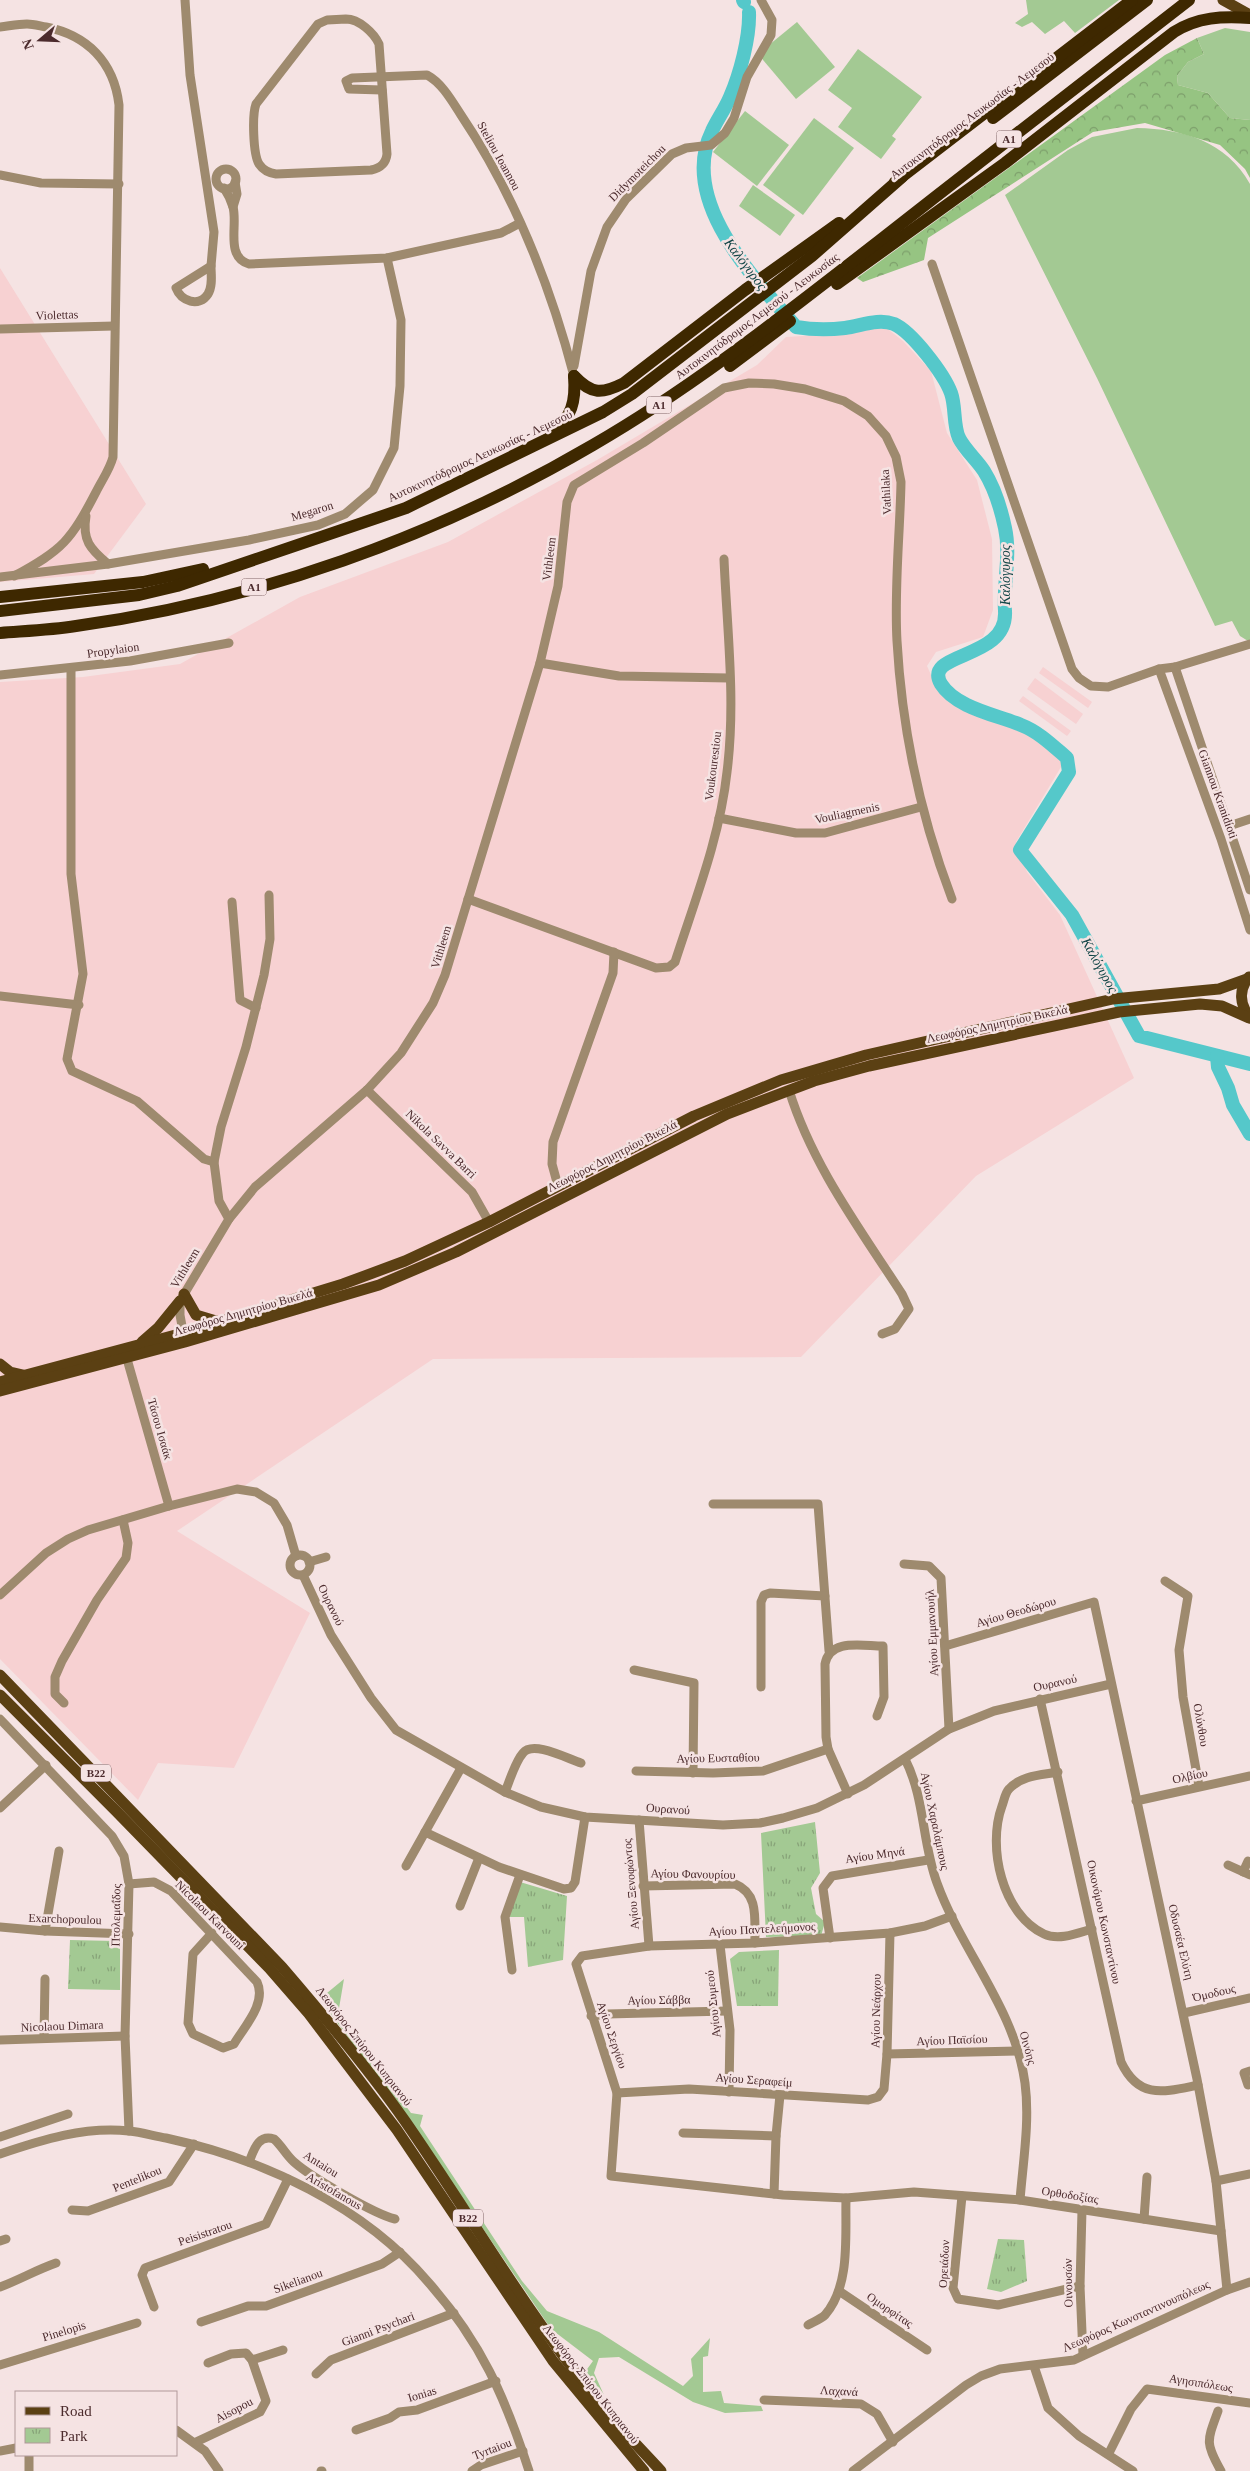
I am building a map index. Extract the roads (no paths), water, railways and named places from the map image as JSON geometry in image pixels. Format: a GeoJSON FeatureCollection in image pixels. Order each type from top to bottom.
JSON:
{"type":"FeatureCollection","features":[{"type":"Feature","properties":{"kind":"highway"},"geometry":{"type":"LineString","coordinates":[[574,376],[582,384],[594,391],[607,392],[624,383],[745,290],[902,177],[1132,0]]}},
{"type":"Feature","properties":{"kind":"highway","name":"Αυτοκινητόδρομος Λευκωσίας - Λεμεσού"},"geometry":{"type":"LineString","coordinates":[[0,611],[155,591],[286,550],[406,508],[585,422],[632,394],[1147,0]]}},
{"type":"Feature","properties":{"kind":"highway","name":"Αυτοκινητόδρομος Λεμεσού - Λευκωσίας"},"geometry":{"type":"LineString","coordinates":[[0,633],[75,626],[170,609],[294,576],[428,528],[530,480],[592,446],[679,392],[784,321],[1189,0]]}},
{"type":"Feature","properties":{"kind":"highway"},"geometry":{"type":"LineString","coordinates":[[832,282],[1005,163],[1174,32],[1187,24],[1208,18],[1250,17]]}},
{"type":"Feature","properties":{"kind":"highway"},"geometry":{"type":"LineString","coordinates":[[813,255],[902,177]]}},
{"type":"Feature","properties":{"kind":"highway"},"geometry":{"type":"LineString","coordinates":[[538,445],[560,428],[572,410],[575,401],[574,376]]}},
{"type":"Feature","properties":{"kind":"highway"},"geometry":{"type":"LineString","coordinates":[[0,597],[143,582],[256,555],[286,550]]}},
{"type":"Feature","properties":{"kind":"highway"},"geometry":{"type":"LineString","coordinates":[[0,606],[41,606]]}},
{"type":"Feature","properties":{"kind":"highway"},"geometry":{"type":"LineString","coordinates":[[0,640],[75,626]]}},
{"type":"Feature","properties":{"kind":"main road"},"geometry":{"type":"LineString","coordinates":[[1227,2],[1250,17]]}},
{"type":"Feature","properties":{"kind":"main road"},"geometry":{"type":"LineString","coordinates":[[1248,977],[1241,994],[1243,1006],[1250,1018]]}},
{"type":"Feature","properties":{"kind":"main road","name":"Λεωφόρος Δημητρίου Βικελά"},"geometry":{"type":"LineString","coordinates":[[0,1382],[125,1354],[139,1345],[184,1338],[221,1321],[343,1284],[405,1262],[489,1222],[694,1116],[781,1080],[866,1055],[1118,998],[1219,989],[1248,977]]}},
{"type":"Feature","properties":{"kind":"main road","name":"Λεωφόρος Δημητρίου Βικελά"},"geometry":{"type":"LineString","coordinates":[[0,1391],[125,1354],[326,1302],[414,1270],[456,1252],[710,1122],[790,1090],[869,1066],[1125,1011],[1200,1004],[1222,1006],[1250,1018]]}},
{"type":"Feature","properties":{"kind":"main road"},"geometry":{"type":"LineString","coordinates":[[139,1345],[152,1334],[182,1297],[196,1315],[208,1320],[221,1321]]}},
{"type":"Feature","properties":{"kind":"main road"},"geometry":{"type":"LineString","coordinates":[[0,1364],[10,1372],[23,1376]]}},
{"type":"Feature","properties":{"kind":"main road","name":"Λεωφόρος Σπύρου Κυπριανού"},"geometry":{"type":"LineString","coordinates":[[0,1676],[282,1967],[318,2008],[367,2069],[405,2121],[560,2352],[594,2396],[659,2469]]}},
{"type":"Feature","properties":{"kind":"main road","name":"Λεωφόρος Σπύρου Κυπριανού"},"geometry":{"type":"LineString","coordinates":[[0,1695],[269,1968],[309,2014],[397,2130],[553,2362],[644,2471]]}},
{"type":"Feature","properties":{"kind":"street"},"geometry":{"type":"LineString","coordinates":[[185,0],[190,75],[211,179],[214,239],[210,288],[204,298],[193,302],[182,298],[176,288],[211,266]]}},
{"type":"Feature","properties":{"kind":"street","name":"Didymoteichou"},"geometry":{"type":"LineString","coordinates":[[574,376],[574,360],[591,271],[606,227],[626,199],[672,154],[686,148],[709,145],[720,138],[730,126],[747,77],[771,35],[772,20],[761,0]]}},
{"type":"Feature","properties":{"kind":"street"},"geometry":{"type":"LineString","coordinates":[[346,19],[360,23],[378,42],[382,90],[387,154],[386,161],[379,168],[276,174],[268,172],[259,164],[256,157],[253,116],[256,104],[318,24],[327,20],[346,19]]}},
{"type":"Feature","properties":{"kind":"street"},"geometry":{"type":"LineString","coordinates":[[0,27],[28,24],[59,30],[84,42],[102,58],[112,76],[118,97],[119,184],[114,326],[113,457],[71,535],[61,547],[45,559],[14,576]]}},
{"type":"Feature","properties":{"kind":"street","name":"Steliou Ioannou"},"geometry":{"type":"LineString","coordinates":[[382,90],[349,89],[346,83],[352,78],[422,74],[436,81],[490,160],[520,224],[560,321],[574,376]]}},
{"type":"Feature","properties":{"kind":"street"},"geometry":{"type":"LineString","coordinates":[[211,179],[226,168],[234,173],[237,194],[233,207],[236,251],[240,259],[245,263],[387,258],[501,233],[520,224]]}},
{"type":"Feature","properties":{"kind":"street"},"geometry":{"type":"LineString","coordinates":[[0,175],[41,183],[119,184]]}},
{"type":"Feature","properties":{"kind":"street"},"geometry":{"type":"LineString","coordinates":[[211,179],[224,188],[230,188],[235,182]]}},
{"type":"Feature","properties":{"kind":"street"},"geometry":{"type":"LineString","coordinates":[[224,188],[233,207]]}},
{"type":"Feature","properties":{"kind":"street","name":"Megaron"},"geometry":{"type":"LineString","coordinates":[[0,577],[108,564],[250,540],[318,525],[345,514],[373,490],[394,448],[400,386],[401,320],[387,258]]}},
{"type":"Feature","properties":{"kind":"street"},"geometry":{"type":"LineString","coordinates":[[932,264],[1072,669],[1079,678],[1091,686],[1108,687],[1160,669],[1175,667],[1250,644]]}},
{"type":"Feature","properties":{"kind":"street","name":"Violettas"},"geometry":{"type":"LineString","coordinates":[[0,329],[114,326]]}},
{"type":"Feature","properties":{"kind":"street","name":"Vathilaka"},"geometry":{"type":"LineString","coordinates":[[574,484],[643,443],[724,388],[750,383],[774,384],[805,389],[844,401],[868,416],[886,436],[896,457],[901,482],[897,640],[910,762],[921,808],[952,899]]}},
{"type":"Feature","properties":{"kind":"street","name":"Vithleem"},"geometry":{"type":"LineString","coordinates":[[184,1338],[179,1308],[182,1297],[229,1219],[271,1172],[367,1090],[401,1053],[433,1003],[446,976],[540,663],[558,586],[567,502],[574,484]]}},
{"type":"Feature","properties":{"kind":"street"},"geometry":{"type":"LineString","coordinates":[[87,508],[84,531],[86,541],[94,552],[108,564]]}},
{"type":"Feature","properties":{"kind":"street","name":"Voukourestiou"},"geometry":{"type":"LineString","coordinates":[[614,952],[656,968],[669,967],[675,962],[719,818],[727,772],[731,710],[724,559]]}},
{"type":"Feature","properties":{"kind":"street","name":"Propylaion"},"geometry":{"type":"LineString","coordinates":[[0,674],[130,661],[229,643]]}},
{"type":"Feature","properties":{"kind":"street"},"geometry":{"type":"LineString","coordinates":[[540,663],[619,676],[729,678]]}},
{"type":"Feature","properties":{"kind":"street","name":"Giannou Kranidioti"},"geometry":{"type":"LineString","coordinates":[[1175,667],[1250,890]]}},
{"type":"Feature","properties":{"kind":"street"},"geometry":{"type":"LineString","coordinates":[[71,668],[71,874],[83,974],[79,1005],[67,1058],[72,1071],[137,1100],[204,1159],[214,1162]]}},
{"type":"Feature","properties":{"kind":"street","name":"Giannou Kranidioti"},"geometry":{"type":"LineString","coordinates":[[1160,669],[1221,839],[1250,930]]}},
{"type":"Feature","properties":{"kind":"street","name":"Vouliagmenis"},"geometry":{"type":"LineString","coordinates":[[719,818],[758,828],[796,833],[825,833],[921,808]]}},
{"type":"Feature","properties":{"kind":"street"},"geometry":{"type":"LineString","coordinates":[[1221,839],[1229,826],[1250,819]]}},
{"type":"Feature","properties":{"kind":"street"},"geometry":{"type":"LineString","coordinates":[[229,1219],[219,1201],[214,1162],[221,1127],[264,976],[270,939],[269,895]]}},
{"type":"Feature","properties":{"kind":"street"},"geometry":{"type":"LineString","coordinates":[[468,899],[614,952],[613,972],[553,1142],[552,1164],[558,1186]]}},
{"type":"Feature","properties":{"kind":"street"},"geometry":{"type":"LineString","coordinates":[[232,902],[240,1000],[256,1008]]}},
{"type":"Feature","properties":{"kind":"street"},"geometry":{"type":"LineString","coordinates":[[0,996],[79,1005]]}},
{"type":"Feature","properties":{"kind":"street","name":"Nikola Savva Barri"},"geometry":{"type":"LineString","coordinates":[[367,1090],[472,1192],[489,1222]]}},
{"type":"Feature","properties":{"kind":"street"},"geometry":{"type":"LineString","coordinates":[[790,1090],[798,1119],[819,1162],[902,1294],[909,1310],[894,1329],[882,1334]]}},
{"type":"Feature","properties":{"kind":"street","name":"Τάσου Ισαάκ"},"geometry":{"type":"LineString","coordinates":[[125,1354],[169,1506]]}},
{"type":"Feature","properties":{"kind":"street"},"geometry":{"type":"LineString","coordinates":[[0,1595],[46,1553],[68,1539],[169,1506],[237,1489],[256,1492],[274,1503],[286,1524],[296,1556]]}},
{"type":"Feature","properties":{"kind":"street"},"geometry":{"type":"LineString","coordinates":[[713,1504],[818,1504],[829,1651],[825,1664],[828,1749],[848,1794]]}},
{"type":"Feature","properties":{"kind":"street"},"geometry":{"type":"LineString","coordinates":[[64,1703],[55,1694],[55,1677],[97,1600],[126,1558],[128,1543],[123,1520]]}},
{"type":"Feature","properties":{"kind":"street"},"geometry":{"type":"LineString","coordinates":[[296,1556],[304,1556],[309,1562],[308,1570],[303,1575],[296,1574],[291,1568],[291,1561],[296,1556]]}},
{"type":"Feature","properties":{"kind":"street"},"geometry":{"type":"LineString","coordinates":[[309,1562],[326,1556]]}},
{"type":"Feature","properties":{"kind":"street","name":"Αγίου Εμμανουήλ"},"geometry":{"type":"LineString","coordinates":[[904,1564],[929,1566],[942,1578],[949,1729]]}},
{"type":"Feature","properties":{"kind":"street","name":"Ουρανού"},"geometry":{"type":"LineString","coordinates":[[303,1575],[331,1635],[388,1722],[409,1739],[505,1792],[541,1807],[585,1817],[723,1825],[760,1823],[817,1808],[848,1794],[906,1760],[949,1729],[994,1711],[1111,1684]]}},
{"type":"Feature","properties":{"kind":"street","name":"Ολύνθου"},"geometry":{"type":"LineString","coordinates":[[1164,1581],[1188,1596],[1179,1650],[1183,1697],[1200,1786]]}},
{"type":"Feature","properties":{"kind":"street"},"geometry":{"type":"LineString","coordinates":[[761,1687],[761,1602],[764,1596],[770,1594],[825,1596]]}},
{"type":"Feature","properties":{"kind":"street","name":"Αγίου Θεοδώρου"},"geometry":{"type":"LineString","coordinates":[[944,1646],[1094,1602]]}},
{"type":"Feature","properties":{"kind":"street","name":"Οδυσσέα Ελύτη"},"geometry":{"type":"LineString","coordinates":[[1094,1602],[1198,2084],[1216,2181],[1227,2290]]}},
{"type":"Feature","properties":{"kind":"street"},"geometry":{"type":"LineString","coordinates":[[829,1651],[844,1646],[883,1646],[884,1697],[876,1716]]}},
{"type":"Feature","properties":{"kind":"street"},"geometry":{"type":"LineString","coordinates":[[634,1670],[694,1683],[693,1772]]}},
{"type":"Feature","properties":{"kind":"street","name":"Οικονόμου Κωνσταντίνου"},"geometry":{"type":"LineString","coordinates":[[1040,1699],[1058,1772],[1121,2062],[1130,2077],[1146,2089],[1165,2092],[1198,2084]]}},
{"type":"Feature","properties":{"kind":"street","name":"Πτολεμαΐδος"},"geometry":{"type":"LineString","coordinates":[[0,1719],[46,1765],[115,1842],[124,1856],[130,1884],[125,2036],[129,2130]]}},
{"type":"Feature","properties":{"kind":"street"},"geometry":{"type":"LineString","coordinates":[[505,1792],[522,1753],[528,1749],[540,1748],[581,1763]]}},
{"type":"Feature","properties":{"kind":"street","name":"Αγίου Ευσταθίου"},"geometry":{"type":"LineString","coordinates":[[636,1771],[763,1771],[828,1749]]}},
{"type":"Feature","properties":{"kind":"street","name":"Αγίου Χαραλάμπους"},"geometry":{"type":"LineString","coordinates":[[906,1760],[916,1783],[928,1860],[952,1916]]}},
{"type":"Feature","properties":{"kind":"street"},"geometry":{"type":"LineString","coordinates":[[2,1803],[46,1765]]}},
{"type":"Feature","properties":{"kind":"street"},"geometry":{"type":"LineString","coordinates":[[406,1866],[461,1768]]}},
{"type":"Feature","properties":{"kind":"street"},"geometry":{"type":"LineString","coordinates":[[1058,1772],[1023,1778],[1008,1790],[998,1817],[997,1849],[1002,1882],[1014,1905],[1028,1924],[1046,1935],[1060,1937],[1092,1929]]}},
{"type":"Feature","properties":{"kind":"street","name":"Ολβίου"},"geometry":{"type":"LineString","coordinates":[[1136,1801],[1250,1776]]}},
{"type":"Feature","properties":{"kind":"street"},"geometry":{"type":"LineString","coordinates":[[425,1832],[520,1875],[564,1889],[571,1888],[576,1875],[585,1817]]}},
{"type":"Feature","properties":{"kind":"street","name":"Αγίου Ξενοφώντος"},"geometry":{"type":"LineString","coordinates":[[639,1820],[649,1946]]}},
{"type":"Feature","properties":{"kind":"street"},"geometry":{"type":"LineString","coordinates":[[45,1931],[59,1850]]}},
{"type":"Feature","properties":{"kind":"street"},"geometry":{"type":"LineString","coordinates":[[460,1906],[479,1858]]}},
{"type":"Feature","properties":{"kind":"street","name":"Αγίου Μηνά"},"geometry":{"type":"LineString","coordinates":[[830,1938],[823,1888],[832,1876],[928,1860]]}},
{"type":"Feature","properties":{"kind":"street"},"geometry":{"type":"LineString","coordinates":[[1228,1865],[1247,1873],[1248,1861]]}},
{"type":"Feature","properties":{"kind":"street"},"geometry":{"type":"LineString","coordinates":[[512,1970],[505,1917],[520,1875]]}},
{"type":"Feature","properties":{"kind":"street","name":"Nicolaou Karvouni"},"geometry":{"type":"LineString","coordinates":[[130,1884],[154,1882],[171,1891],[212,1933],[252,1976],[261,1990],[258,2004],[234,2044],[223,2048],[190,2031],[187,2016],[193,1954],[212,1933]]}},
{"type":"Feature","properties":{"kind":"street","name":"Αγίου Φανουρίου"},"geometry":{"type":"LineString","coordinates":[[643,1886],[735,1884],[742,1887],[752,1899],[754,1907],[755,1943]]}},
{"type":"Feature","properties":{"kind":"street","name":"Αγίου Παντελεήμονος"},"geometry":{"type":"LineString","coordinates":[[576,1964],[587,1954],[649,1946],[755,1943],[890,1933],[926,1926],[952,1916]]}},
{"type":"Feature","properties":{"kind":"street","name":"Οινόης"},"geometry":{"type":"LineString","coordinates":[[952,1916],[998,2002],[1017,2051],[1026,2099],[1020,2200]]}},
{"type":"Feature","properties":{"kind":"street","name":"Exarchopoulou"},"geometry":{"type":"LineString","coordinates":[[0,1926],[45,1931],[128,1934]]}},
{"type":"Feature","properties":{"kind":"street","name":"Αγίου Νεάρχου"},"geometry":{"type":"LineString","coordinates":[[884,2089],[887,2054],[890,1933]]}},
{"type":"Feature","properties":{"kind":"street","name":"Αγίου Συμεού"},"geometry":{"type":"LineString","coordinates":[[720,1944],[730,2030],[729,2092]]}},
{"type":"Feature","properties":{"kind":"street","name":"Αγίου Σεργίου"},"geometry":{"type":"LineString","coordinates":[[576,1964],[617,2093],[611,2176],[774,2194]]}},
{"type":"Feature","properties":{"kind":"street"},"geometry":{"type":"LineString","coordinates":[[44,2038],[45,1979]]}},
{"type":"Feature","properties":{"kind":"street","name":"Όμοδους"},"geometry":{"type":"LineString","coordinates":[[1184,2013],[1250,1998]]}},
{"type":"Feature","properties":{"kind":"street","name":"Αγίου Σάββα"},"geometry":{"type":"LineString","coordinates":[[591,2016],[727,2011]]}},
{"type":"Feature","properties":{"kind":"street","name":"Nicolaou Dimara"},"geometry":{"type":"LineString","coordinates":[[0,2040],[125,2036]]}},
{"type":"Feature","properties":{"kind":"street","name":"Αγίου Παϊσίου"},"geometry":{"type":"LineString","coordinates":[[887,2054],[1017,2051]]}},
{"type":"Feature","properties":{"kind":"street"},"geometry":{"type":"LineString","coordinates":[[1248,2085],[1244,2073],[1250,2071]]}},
{"type":"Feature","properties":{"kind":"street","name":"Αγίου Σεραφείμ"},"geometry":{"type":"LineString","coordinates":[[617,2093],[688,2089],[868,2100],[878,2097],[884,2089]]}},
{"type":"Feature","properties":{"kind":"street"},"geometry":{"type":"LineString","coordinates":[[774,2194],[776,2136],[780,2095]]}},
{"type":"Feature","properties":{"kind":"street"},"geometry":{"type":"LineString","coordinates":[[0,2137],[68,2114]]}},
{"type":"Feature","properties":{"kind":"street","name":"Aristofanous"},"geometry":{"type":"LineString","coordinates":[[0,2154],[82,2131],[129,2130],[194,2144],[249,2162],[288,2179],[350,2214],[400,2252],[429,2282],[478,2348],[496,2381],[529,2471]]}},
{"type":"Feature","properties":{"kind":"street"},"geometry":{"type":"LineString","coordinates":[[683,2133],[776,2136]]}},
{"type":"Feature","properties":{"kind":"street","name":"Antaiou"},"geometry":{"type":"LineString","coordinates":[[249,2162],[259,2141],[266,2138],[274,2139],[301,2168],[379,2214],[396,2220]]}},
{"type":"Feature","properties":{"kind":"street","name":"Pentelikou"},"geometry":{"type":"LineString","coordinates":[[72,2210],[88,2211],[169,2182],[194,2144]]}},
{"type":"Feature","properties":{"kind":"street"},"geometry":{"type":"LineString","coordinates":[[1216,2181],[1250,2174]]}},
{"type":"Feature","properties":{"kind":"street"},"geometry":{"type":"LineString","coordinates":[[1144,2219],[1147,2177]]}},
{"type":"Feature","properties":{"kind":"street","name":"Peisistratou"},"geometry":{"type":"LineString","coordinates":[[154,2307],[142,2275],[145,2268],[266,2224],[288,2179]]}},
{"type":"Feature","properties":{"kind":"street","name":"Ορθοδοξίας"},"geometry":{"type":"LineString","coordinates":[[774,2194],[846,2198],[914,2192],[1020,2200],[1221,2231]]}},
{"type":"Feature","properties":{"kind":"street","name":"Ορειάδων"},"geometry":{"type":"LineString","coordinates":[[962,2196],[953,2288],[958,2299],[998,2305],[1080,2286]]}},
{"type":"Feature","properties":{"kind":"street"},"geometry":{"type":"LineString","coordinates":[[808,2325],[824,2316],[839,2291],[844,2265],[846,2198]]}},
{"type":"Feature","properties":{"kind":"street","name":"Οινουσών"},"geometry":{"type":"LineString","coordinates":[[1082,2210],[1080,2286],[1083,2355]]}},
{"type":"Feature","properties":{"kind":"street","name":"Sikelianou"},"geometry":{"type":"LineString","coordinates":[[201,2322],[248,2306],[266,2306],[382,2264],[400,2252]]}},
{"type":"Feature","properties":{"kind":"street"},"geometry":{"type":"LineString","coordinates":[[0,2287],[21,2279],[26,2274],[56,2263]]}},
{"type":"Feature","properties":{"kind":"street","name":"Λεωφόρος Κωνσταντινουπόλεως"},"geometry":{"type":"LineString","coordinates":[[853,2471],[966,2385],[981,2376],[1000,2369],[1058,2363],[1083,2355],[1227,2290],[1250,2282]]}},
{"type":"Feature","properties":{"kind":"street","name":"Ομορφίτας"},"geometry":{"type":"LineString","coordinates":[[839,2291],[927,2350]]}},
{"type":"Feature","properties":{"kind":"street","name":"Gianni Psychari"},"geometry":{"type":"LineString","coordinates":[[316,2374],[331,2360],[454,2314]]}},
{"type":"Feature","properties":{"kind":"street","name":"Pinelopis"},"geometry":{"type":"LineString","coordinates":[[0,2366],[137,2323]]}},
{"type":"Feature","properties":{"kind":"street"},"geometry":{"type":"LineString","coordinates":[[208,2363],[239,2352],[246,2354],[252,2360],[283,2350]]}},
{"type":"Feature","properties":{"kind":"street","name":"Aisopou"},"geometry":{"type":"LineString","coordinates":[[196,2442],[255,2414],[265,2406],[265,2395],[252,2360]]}},
{"type":"Feature","properties":{"kind":"street"},"geometry":{"type":"LineString","coordinates":[[1034,2366],[1048,2408],[1079,2436],[1109,2453],[1133,2471]]}},
{"type":"Feature","properties":{"kind":"street","name":"Ionias"},"geometry":{"type":"LineString","coordinates":[[356,2430],[390,2418],[399,2412],[417,2410],[496,2381]]}},
{"type":"Feature","properties":{"kind":"street","name":"Αγησιπόλεως"},"geometry":{"type":"LineString","coordinates":[[1109,2453],[1131,2409],[1147,2389],[1250,2403]]}},
{"type":"Feature","properties":{"kind":"street","name":"Λαχανά"},"geometry":{"type":"LineString","coordinates":[[764,2400],[861,2404],[877,2414],[893,2442]]}},
{"type":"Feature","properties":{"kind":"street"},"geometry":{"type":"LineString","coordinates":[[1218,2411],[1208,2440],[1209,2451],[1221,2471]]}},
{"type":"Feature","properties":{"kind":"street"},"geometry":{"type":"LineString","coordinates":[[178,2431],[196,2442],[206,2451],[219,2471]]}},
{"type":"Feature","properties":{"kind":"street"},"geometry":{"type":"LineString","coordinates":[[0,2450],[15,2448]]}},
{"type":"Feature","properties":{"kind":"street","name":"Tyrtaiou"},"geometry":{"type":"LineString","coordinates":[[472,2471],[481,2465],[522,2451]]}},
{"type":"Feature","properties":{"kind":"street"},"geometry":{"type":"LineString","coordinates":[[29,2456],[30,2471]]}},
{"type":"Feature","properties":{"kind":"waterway","name":"Καλόγυρος"},"geometry":{"type":"LineString","coordinates":[[749,12],[746,44],[737,78],[728,101],[712,131],[704,158],[705,184],[713,211],[726,237],[742,262],[796,327],[827,329],[888,322],[910,335],[942,375],[953,398],[959,438],[988,477],[994,491],[1007,538],[1007,559],[1005,611],[1002,627],[994,639],[943,666],[938,673],[941,684],[956,699],[967,705],[1034,731],[1067,758],[1069,772],[1020,850],[1072,915],[1139,1036],[1250,1064]]}},
{"type":"Feature","properties":{"kind":"waterway"},"geometry":{"type":"LineString","coordinates":[[1217,1056],[1218,1067],[1228,1088],[1233,1105],[1250,1134]]}}]}
